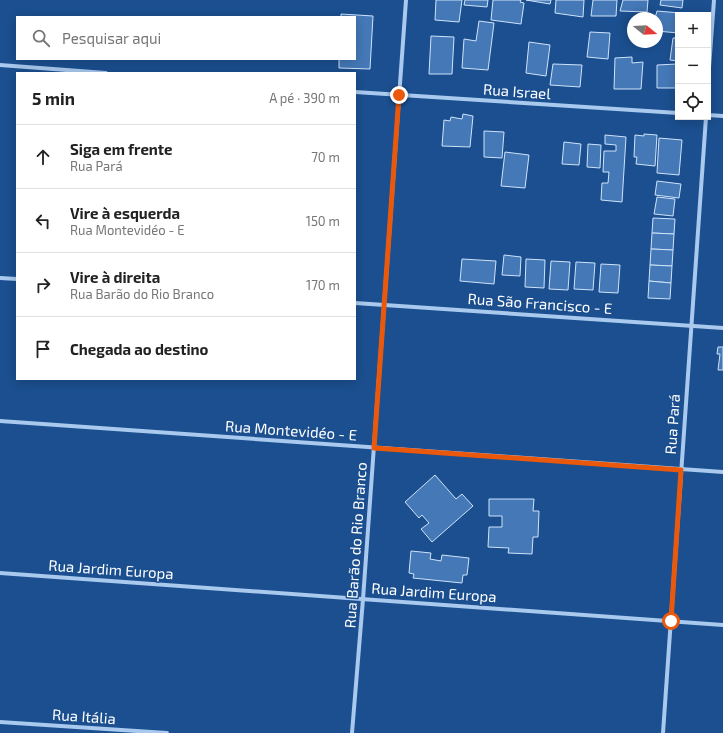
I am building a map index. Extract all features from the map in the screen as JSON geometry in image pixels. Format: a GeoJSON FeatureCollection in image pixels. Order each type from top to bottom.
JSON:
{"type":"FeatureCollection","features":[{"type":"Feature","properties":{"kind":"street","name":"Rua Barão do Rio Branco"},"geometry":{"type":"LineString","coordinates":[[352,733],[385,305],[406,0]]}},
{"type":"Feature","properties":{"kind":"street"},"geometry":{"type":"LineString","coordinates":[[710,48],[714,0]]}},
{"type":"Feature","properties":{"kind":"street"},"geometry":{"type":"LineString","coordinates":[[0,65],[93,72]]}},
{"type":"Feature","properties":{"kind":"street","name":"Rua Israel"},"geometry":{"type":"LineString","coordinates":[[356,92],[675,114]]}},
{"type":"Feature","properties":{"kind":"street"},"geometry":{"type":"LineString","coordinates":[[711,116],[723,116]]}},
{"type":"Feature","properties":{"kind":"street","name":"Rua Pará"},"geometry":{"type":"LineString","coordinates":[[663,733],[707,120]]}},
{"type":"Feature","properties":{"kind":"street"},"geometry":{"type":"LineString","coordinates":[[0,278],[16,279]]}},
{"type":"Feature","properties":{"kind":"street","name":"Rua São Francisco - E"},"geometry":{"type":"LineString","coordinates":[[356,303],[723,328]]}},
{"type":"Feature","properties":{"kind":"street","name":"Rua Montevidéo - E"},"geometry":{"type":"LineString","coordinates":[[0,421],[723,472]]}},
{"type":"Feature","properties":{"kind":"street","name":"Rua Jardim Europa"},"geometry":{"type":"LineString","coordinates":[[0,573],[723,625]]}},
{"type":"Feature","properties":{"kind":"street","name":"Rua Itália"},"geometry":{"type":"LineString","coordinates":[[0,722],[167,733]]}},
{"type":"Feature","properties":{"kind":"building"},"geometry":{"type":"Polygon","coordinates":[[[436,0],[462,0],[459,22],[435,20],[436,0]]]}},
{"type":"Feature","properties":{"kind":"building"},"geometry":{"type":"Polygon","coordinates":[[[465,0],[488,0],[487,7],[464,5],[465,0]]]}},
{"type":"Feature","properties":{"kind":"building"},"geometry":{"type":"Polygon","coordinates":[[[493,0],[521,0],[520,2],[524,3],[521,24],[491,20],[493,0]]]}},
{"type":"Feature","properties":{"kind":"building"},"geometry":{"type":"Polygon","coordinates":[[[526,0],[551,0],[550,4],[526,0]]]}},
{"type":"Feature","properties":{"kind":"building"},"geometry":{"type":"Polygon","coordinates":[[[556,0],[584,0],[583,17],[555,13],[556,0]]]}},
{"type":"Feature","properties":{"kind":"building"},"geometry":{"type":"Polygon","coordinates":[[[593,0],[617,0],[616,16],[591,16],[593,0]]]}},
{"type":"Feature","properties":{"kind":"building"},"geometry":{"type":"Polygon","coordinates":[[[623,0],[648,0],[647,12],[620,11],[623,0]]]}},
{"type":"Feature","properties":{"kind":"building"},"geometry":{"type":"Polygon","coordinates":[[[661,0],[683,0],[682,8],[660,5],[661,0]]]}},
{"type":"Feature","properties":{"kind":"building"},"geometry":{"type":"Polygon","coordinates":[[[657,11],[675,13],[675,33],[663,32],[663,12],[657,11]]]}},
{"type":"Feature","properties":{"kind":"building"},"geometry":{"type":"Polygon","coordinates":[[[341,14],[373,16],[370,69],[339,68],[339,60],[356,60],[356,16],[341,16],[341,14]]]}},
{"type":"Feature","properties":{"kind":"building"},"geometry":{"type":"Polygon","coordinates":[[[479,21],[494,23],[488,70],[462,68],[464,39],[476,41],[479,21]]]}},
{"type":"Feature","properties":{"kind":"building"},"geometry":{"type":"Polygon","coordinates":[[[590,32],[610,33],[608,59],[587,57],[590,32]]]}},
{"type":"Feature","properties":{"kind":"building"},"geometry":{"type":"Polygon","coordinates":[[[431,36],[454,37],[452,74],[429,74],[431,36]]]}},
{"type":"Feature","properties":{"kind":"building"},"geometry":{"type":"Polygon","coordinates":[[[673,38],[675,38],[675,61],[670,60],[673,38]]]}},
{"type":"Feature","properties":{"kind":"building"},"geometry":{"type":"Polygon","coordinates":[[[529,42],[550,45],[546,76],[526,73],[529,42]]]}},
{"type":"Feature","properties":{"kind":"building"},"geometry":{"type":"Polygon","coordinates":[[[632,57],[632,63],[643,62],[641,89],[614,89],[615,58],[632,57]]]}},
{"type":"Feature","properties":{"kind":"building"},"geometry":{"type":"Polygon","coordinates":[[[553,64],[582,65],[580,87],[550,85],[553,64]]]}},
{"type":"Feature","properties":{"kind":"building"},"geometry":{"type":"Polygon","coordinates":[[[675,64],[675,88],[657,88],[657,65],[675,64]]]}},
{"type":"Feature","properties":{"kind":"building"},"geometry":{"type":"Polygon","coordinates":[[[463,114],[473,116],[470,147],[442,146],[444,120],[450,121],[451,117],[462,119],[463,114]]]}},
{"type":"Feature","properties":{"kind":"building"},"geometry":{"type":"Polygon","coordinates":[[[484,131],[504,132],[502,158],[484,157],[484,131]]]}},
{"type":"Feature","properties":{"kind":"building"},"geometry":{"type":"Polygon","coordinates":[[[644,134],[657,135],[655,166],[636,164],[637,157],[634,157],[635,135],[644,136],[644,134]]]}},
{"type":"Feature","properties":{"kind":"building"},"geometry":{"type":"Polygon","coordinates":[[[605,135],[626,137],[622,202],[601,200],[602,183],[608,183],[609,172],[603,172],[604,151],[616,151],[616,145],[605,144],[605,135]]]}},
{"type":"Feature","properties":{"kind":"building"},"geometry":{"type":"Polygon","coordinates":[[[659,138],[682,140],[679,175],[657,173],[659,138]]]}},
{"type":"Feature","properties":{"kind":"building"},"geometry":{"type":"Polygon","coordinates":[[[564,142],[581,144],[579,165],[562,164],[564,142]]]}},
{"type":"Feature","properties":{"kind":"building"},"geometry":{"type":"Polygon","coordinates":[[[588,144],[601,145],[600,168],[587,167],[588,144]]]}},
{"type":"Feature","properties":{"kind":"building"},"geometry":{"type":"Polygon","coordinates":[[[505,152],[529,155],[525,188],[501,186],[505,152]]]}},
{"type":"Feature","properties":{"kind":"building"},"geometry":{"type":"Polygon","coordinates":[[[657,181],[681,184],[679,198],[655,195],[657,181]]]}},
{"type":"Feature","properties":{"kind":"building"},"geometry":{"type":"Polygon","coordinates":[[[657,197],[675,199],[673,216],[654,214],[657,197]]]}},
{"type":"Feature","properties":{"kind":"building"},"geometry":{"type":"Polygon","coordinates":[[[653,218],[675,219],[674,234],[652,233],[653,218]]]}},
{"type":"Feature","properties":{"kind":"building"},"geometry":{"type":"Polygon","coordinates":[[[652,233],[674,234],[673,250],[651,249],[652,233]]]}},
{"type":"Feature","properties":{"kind":"building"},"geometry":{"type":"Polygon","coordinates":[[[651,249],[673,250],[672,266],[650,265],[651,249]]]}},
{"type":"Feature","properties":{"kind":"building"},"geometry":{"type":"Polygon","coordinates":[[[504,255],[521,257],[520,276],[502,275],[504,255]]]}},
{"type":"Feature","properties":{"kind":"building"},"geometry":{"type":"Polygon","coordinates":[[[462,259],[496,261],[494,284],[460,281],[462,259]]]}},
{"type":"Feature","properties":{"kind":"building"},"geometry":{"type":"Polygon","coordinates":[[[526,259],[545,260],[544,288],[525,287],[526,259]]]}},
{"type":"Feature","properties":{"kind":"building"},"geometry":{"type":"Polygon","coordinates":[[[551,261],[570,262],[568,290],[549,289],[551,261]]]}},
{"type":"Feature","properties":{"kind":"building"},"geometry":{"type":"Polygon","coordinates":[[[576,262],[595,263],[593,290],[574,289],[576,262]]]}},
{"type":"Feature","properties":{"kind":"building"},"geometry":{"type":"Polygon","coordinates":[[[601,264],[620,265],[618,293],[599,292],[601,264]]]}},
{"type":"Feature","properties":{"kind":"building"},"geometry":{"type":"Polygon","coordinates":[[[650,265],[672,266],[671,283],[649,281],[650,265]]]}},
{"type":"Feature","properties":{"kind":"building"},"geometry":{"type":"Polygon","coordinates":[[[649,281],[671,283],[670,299],[648,298],[649,281]]]}},
{"type":"Feature","properties":{"kind":"building"},"geometry":{"type":"Polygon","coordinates":[[[718,347],[723,347],[723,370],[718,370],[720,354],[717,354],[718,347]]]}},
{"type":"Feature","properties":{"kind":"building"},"geometry":{"type":"Polygon","coordinates":[[[435,475],[456,499],[462,494],[473,506],[432,542],[421,529],[429,523],[422,515],[419,518],[405,502],[435,475]]]}},
{"type":"Feature","properties":{"kind":"building"},"geometry":{"type":"Polygon","coordinates":[[[489,499],[534,499],[533,511],[539,511],[538,537],[533,537],[532,554],[508,553],[509,548],[488,547],[489,527],[502,527],[502,516],[489,516],[489,499]]]}},
{"type":"Feature","properties":{"kind":"building"},"geometry":{"type":"Polygon","coordinates":[[[411,551],[431,553],[430,559],[441,561],[442,555],[469,558],[467,575],[463,575],[462,583],[413,578],[414,574],[409,573],[411,551]]]}},
{"type":"Feature","properties":{"kind":"route"},"geometry":{"type":"LineString","coordinates":[[399,95],[374,448],[681,470],[671,621]]}}]}
